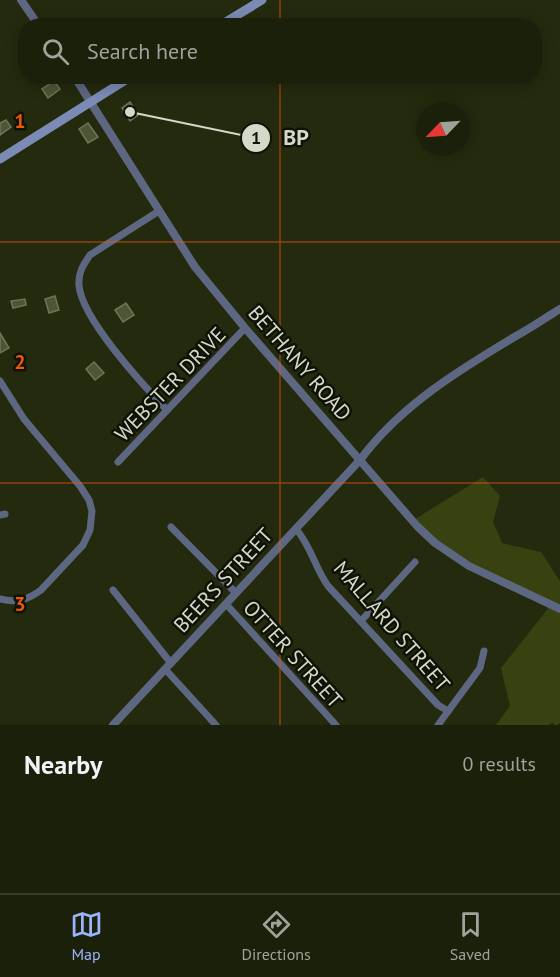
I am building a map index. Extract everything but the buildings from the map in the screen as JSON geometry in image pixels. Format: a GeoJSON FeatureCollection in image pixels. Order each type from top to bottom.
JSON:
{"type":"FeatureCollection","features":[{"type":"Feature","properties":{"kind":"main road"},"geometry":{"type":"LineString","coordinates":[[232,18],[262,0]]}},
{"type":"Feature","properties":{"kind":"main road"},"geometry":{"type":"LineString","coordinates":[[0,159],[119,84]]}},
{"type":"Feature","properties":{"kind":"street"},"geometry":{"type":"LineString","coordinates":[[21,0],[33,18]]}},
{"type":"Feature","properties":{"kind":"street","name":"BETHANY ROAD"},"geometry":{"type":"LineString","coordinates":[[79,84],[195,267],[417,526],[456,558],[482,573],[560,609]]}},
{"type":"Feature","properties":{"kind":"street"},"geometry":{"type":"LineString","coordinates":[[159,211],[90,255],[80,273],[79,287],[101,332],[167,410]]}},
{"type":"Feature","properties":{"kind":"street","name":"BEERS STREET"},"geometry":{"type":"LineString","coordinates":[[112,725],[360,460],[369,447],[401,416],[462,369],[560,309]]}},
{"type":"Feature","properties":{"kind":"street","name":"WEBSTER DRIVE"},"geometry":{"type":"LineString","coordinates":[[118,462],[245,328]]}},
{"type":"Feature","properties":{"kind":"street"},"geometry":{"type":"LineString","coordinates":[[0,381],[30,426],[85,493],[89,500],[92,520],[83,545],[34,596],[10,601],[0,598]]}},
{"type":"Feature","properties":{"kind":"street"},"geometry":{"type":"LineString","coordinates":[[171,527],[236,593]]}},
{"type":"Feature","properties":{"kind":"street","name":"MALLARD STREET"},"geometry":{"type":"LineString","coordinates":[[296,529],[307,543],[324,580],[438,705],[448,711]]}},
{"type":"Feature","properties":{"kind":"street"},"geometry":{"type":"LineString","coordinates":[[361,621],[416,562]]}},
{"type":"Feature","properties":{"kind":"street"},"geometry":{"type":"LineString","coordinates":[[113,590],[168,666],[216,725]]}},
{"type":"Feature","properties":{"kind":"street","name":"OTTER STREET"},"geometry":{"type":"LineString","coordinates":[[226,604],[336,725]]}},
{"type":"Feature","properties":{"kind":"street"},"geometry":{"type":"LineString","coordinates":[[438,725],[480,668],[484,651]]}},
{"type":"Feature","properties":{"kind":"green space"},"geometry":{"type":"Polygon","coordinates":[[[483,477],[500,496],[493,522],[502,543],[541,552],[560,581],[560,723],[557,725],[553,722],[549,725],[496,725],[510,706],[501,668],[550,606],[461,564],[412,521],[483,477]]]}},
{"type":"Feature","properties":{"kind":"place","name":"BP"},"geometry":{"type":"Point","coordinates":[130,112]}}]}
